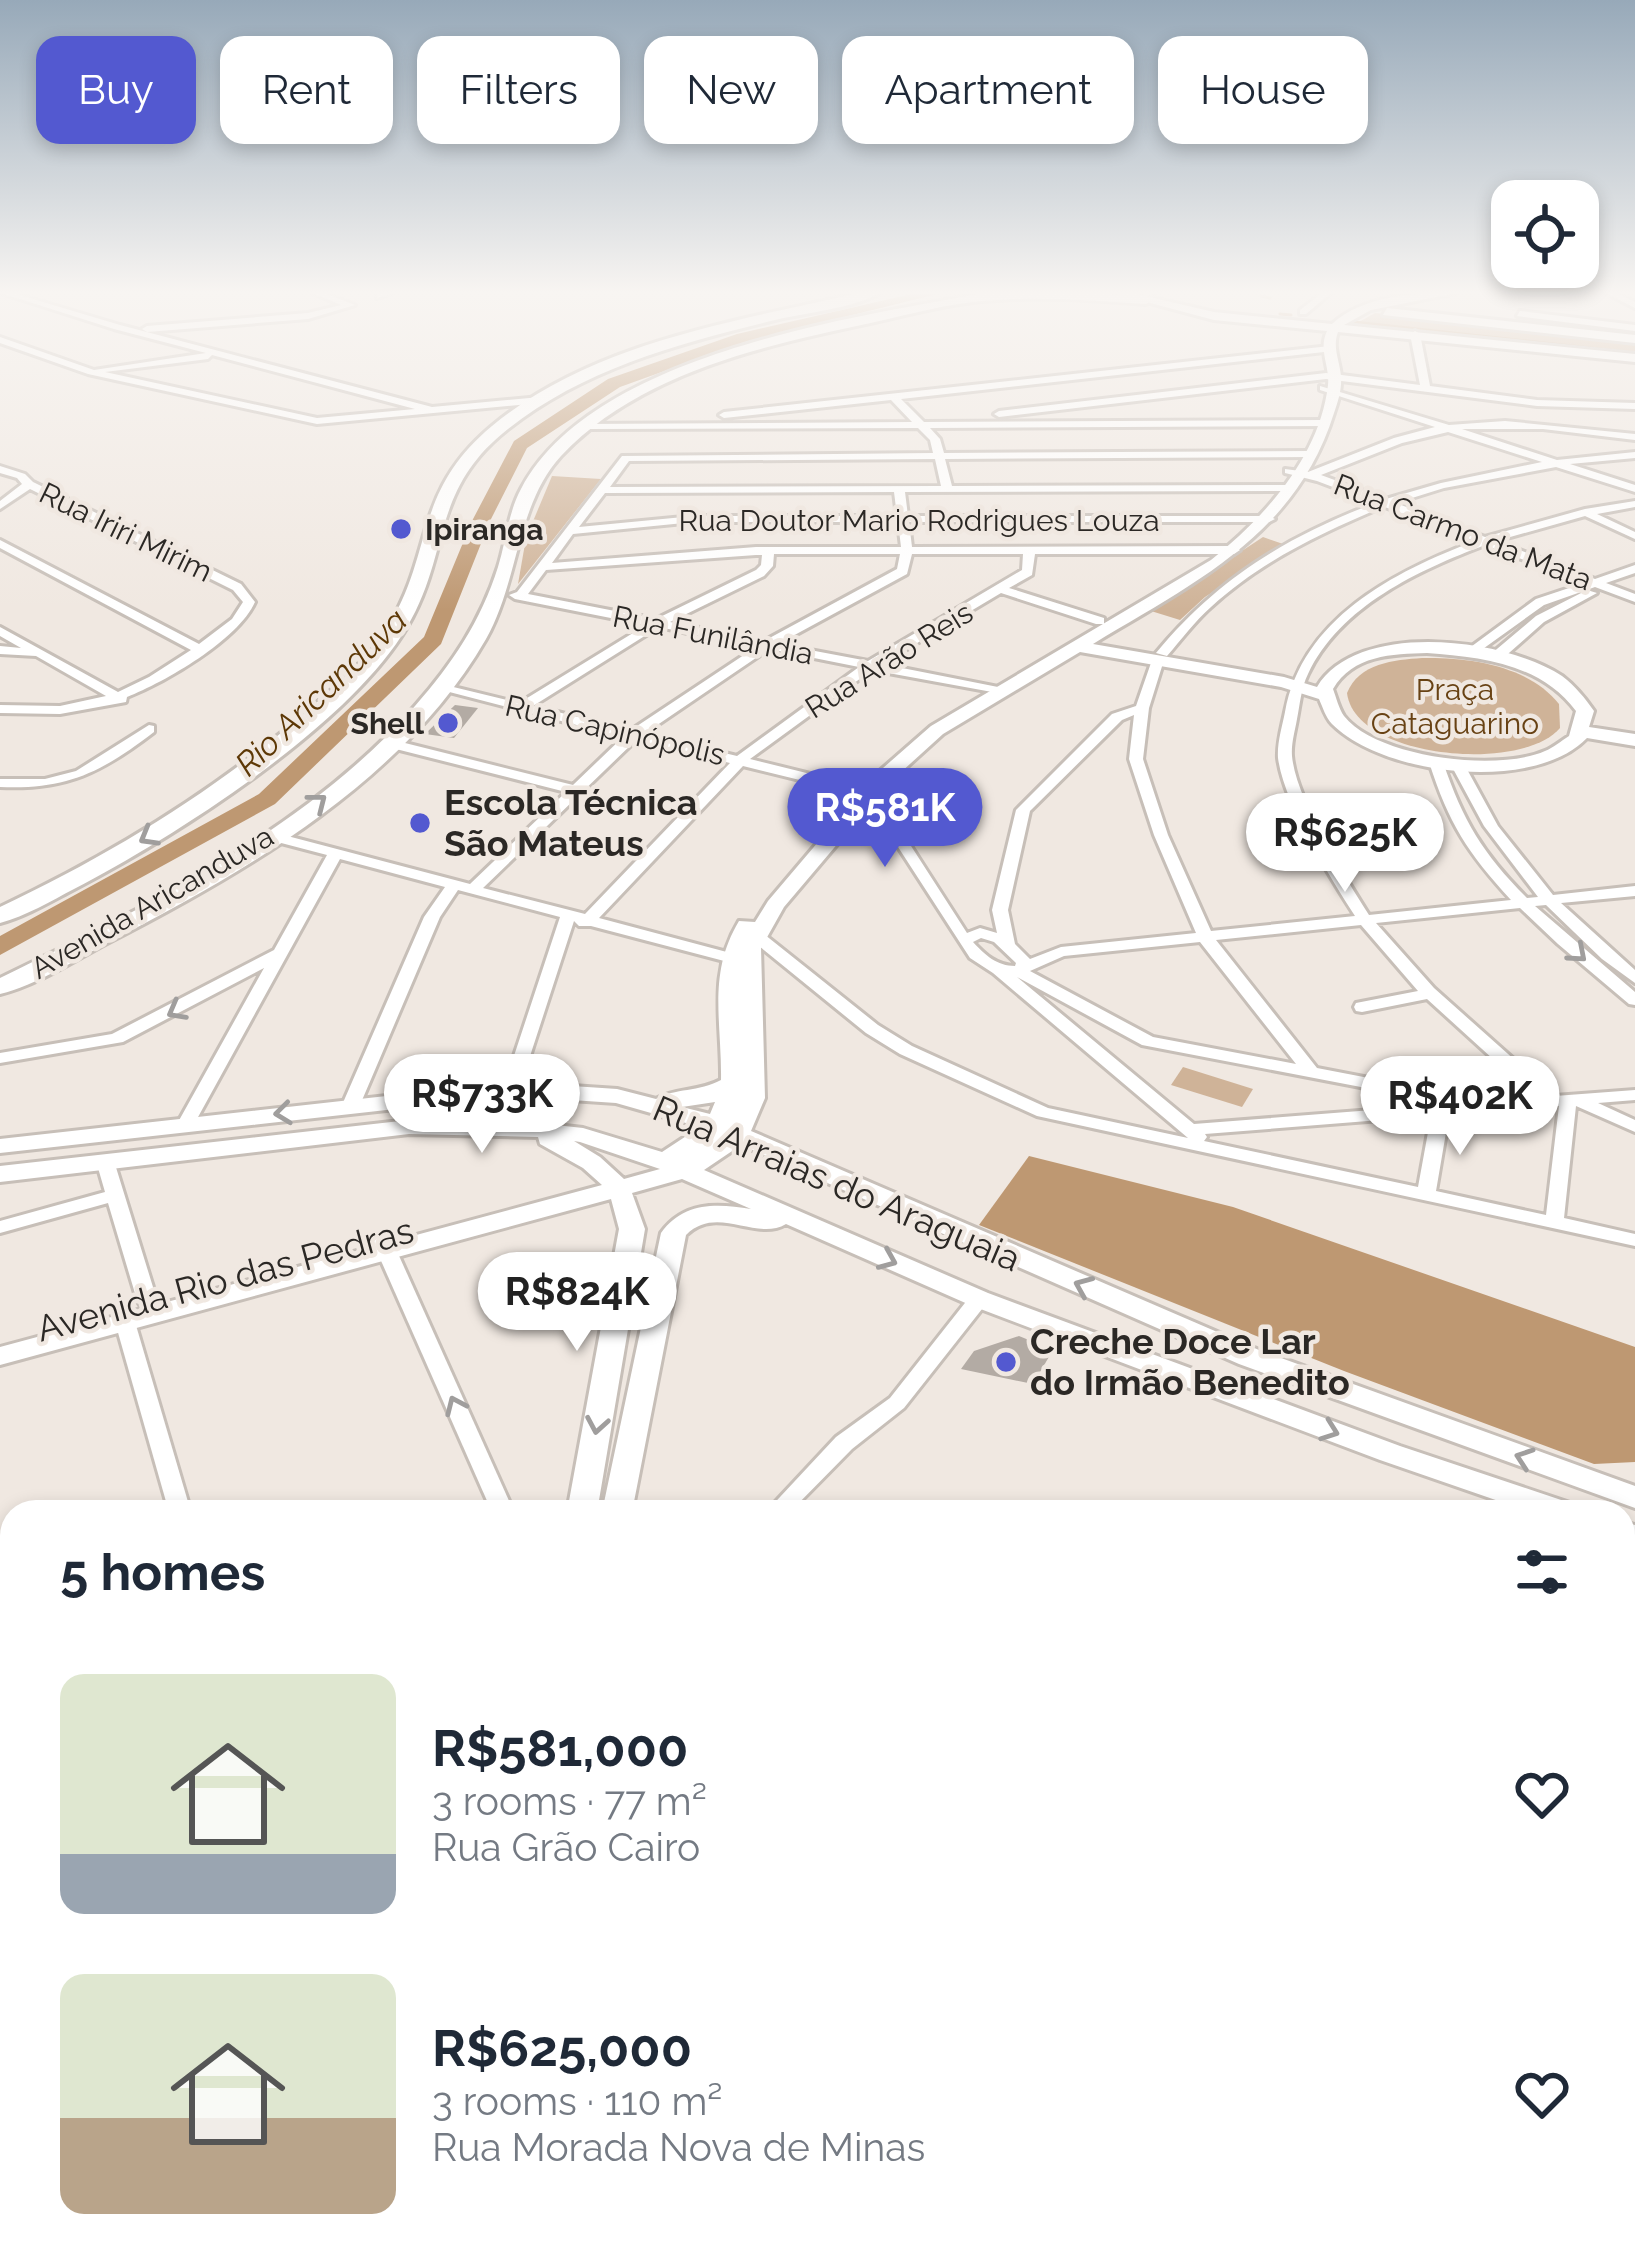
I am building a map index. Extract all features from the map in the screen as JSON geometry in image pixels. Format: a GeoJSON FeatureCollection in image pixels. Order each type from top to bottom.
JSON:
{"type":"FeatureCollection","features":[{"type":"Feature","properties":{"kind":"highway","name":"Avenida Aricanduva"},"geometry":{"type":"LineString","coordinates":[[0,987],[88,945],[271,836],[389,743],[441,688],[481,632],[499,592],[525,497],[552,457],[584,426],[627,399]]}},
{"type":"Feature","properties":{"kind":"highway","name":"Avenida Aricanduva"},"geometry":{"type":"LineString","coordinates":[[0,916],[158,832],[245,773],[361,672],[399,626],[419,580],[442,499],[459,468],[501,426],[540,400]]}},
{"type":"Feature","properties":{"kind":"main road"},"geometry":{"type":"LineString","coordinates":[[728,1130],[738,961],[750,930],[864,792],[937,730],[992,689],[1227,550],[1263,519],[1294,479],[1325,399]]}},
{"type":"Feature","properties":{"kind":"main road"},"geometry":{"type":"LineString","coordinates":[[1075,641],[1100,621],[1227,550]]}},
{"type":"Feature","properties":{"kind":"main road"},"geometry":{"type":"LineString","coordinates":[[1075,641],[1326,686]]}},
{"type":"Feature","properties":{"kind":"main road"},"geometry":{"type":"LineString","coordinates":[[1384,651],[1472,652],[1538,671],[1569,690],[1586,712],[1586,727],[1575,743],[1540,760],[1436,762],[1400,754],[1356,735],[1336,719],[1326,686],[1350,662],[1384,651]]}},
{"type":"Feature","properties":{"kind":"main road"},"geometry":{"type":"LineString","coordinates":[[1586,727],[1635,730]]}},
{"type":"Feature","properties":{"kind":"main road"},"geometry":{"type":"LineString","coordinates":[[1586,727],[1635,740]]}},
{"type":"Feature","properties":{"kind":"main road"},"geometry":{"type":"LineString","coordinates":[[728,1130],[753,1098],[738,961]]}},
{"type":"Feature","properties":{"kind":"main road"},"geometry":{"type":"LineString","coordinates":[[650,1102],[708,1097],[733,1083]]}},
{"type":"Feature","properties":{"kind":"main road","name":"Rua Arraias do Araguaia"},"geometry":{"type":"LineString","coordinates":[[0,1146],[512,1089],[650,1102],[728,1130],[1249,1357],[1635,1497]]}},
{"type":"Feature","properties":{"kind":"main road","name":"Rua Arraias do Araguaia"},"geometry":{"type":"LineString","coordinates":[[0,1174],[409,1127],[519,1128],[583,1135],[672,1166],[979,1299],[1528,1500]]}},
{"type":"Feature","properties":{"kind":"main road"},"geometry":{"type":"LineString","coordinates":[[519,1128],[569,1148],[614,1182],[630,1212],[632,1229],[583,1500]]}},
{"type":"Feature","properties":{"kind":"main road","name":"Avenida Rio das Pedras"},"geometry":{"type":"LineString","coordinates":[[0,1340],[672,1166],[728,1130]]}},
{"type":"Feature","properties":{"kind":"main road"},"geometry":{"type":"LineString","coordinates":[[619,1500],[672,1240],[680,1224],[710,1213],[826,1235]]}},
{"type":"Feature","properties":{"kind":"main road"},"geometry":{"type":"LineString","coordinates":[[632,1229],[661,1226],[672,1240]]}},
{"type":"Feature","properties":{"kind":"main road","name":"Avenida Rio das Pedras"},"geometry":{"type":"LineString","coordinates":[[0,1356],[383,1244]]}},
{"type":"Feature","properties":{"kind":"street"},"geometry":{"type":"LineString","coordinates":[[219,399],[325,421],[540,400]]}},
{"type":"Feature","properties":{"kind":"street"},"geometry":{"type":"LineString","coordinates":[[384,399],[436,413]]}},
{"type":"Feature","properties":{"kind":"street"},"geometry":{"type":"LineString","coordinates":[[584,426],[698,422],[879,399]]}},
{"type":"Feature","properties":{"kind":"street"},"geometry":{"type":"LineString","coordinates":[[895,399],[923,425],[941,456],[946,489]]}},
{"type":"Feature","properties":{"kind":"street"},"geometry":{"type":"LineString","coordinates":[[923,425],[1160,399]]}},
{"type":"Feature","properties":{"kind":"street"},"geometry":{"type":"LineString","coordinates":[[1376,399],[1635,489]]}},
{"type":"Feature","properties":{"kind":"street"},"geometry":{"type":"LineString","coordinates":[[1508,399],[1635,406]]}},
{"type":"Feature","properties":{"kind":"street"},"geometry":{"type":"LineString","coordinates":[[1537,403],[1592,431]]}},
{"type":"Feature","properties":{"kind":"street"},"geometry":{"type":"LineString","coordinates":[[471,408],[501,426]]}},
{"type":"Feature","properties":{"kind":"street"},"geometry":{"type":"LineString","coordinates":[[986,416],[998,425]]}},
{"type":"Feature","properties":{"kind":"street"},"geometry":{"type":"LineString","coordinates":[[698,422],[1319,422]]}},
{"type":"Feature","properties":{"kind":"street"},"geometry":{"type":"LineString","coordinates":[[601,490],[946,489],[1294,479],[1371,448],[1448,425],[1522,422],[1635,433]]}},
{"type":"Feature","properties":{"kind":"street"},"geometry":{"type":"LineString","coordinates":[[520,596],[626,458],[1304,454]]}},
{"type":"Feature","properties":{"kind":"street"},"geometry":{"type":"LineString","coordinates":[[1311,1072],[1205,936],[1160,835],[1136,760],[1142,708],[1160,657],[1213,597],[1248,568],[1388,503],[1470,478],[1554,462],[1635,455]]}},
{"type":"Feature","properties":{"kind":"street","name":"Rua Iriri Mirim"},"geometry":{"type":"LineString","coordinates":[[0,469],[246,592],[249,607],[200,649],[121,699],[60,711],[0,709]]}},
{"type":"Feature","properties":{"kind":"street","name":"Rua Carmo da Mata"},"geometry":{"type":"LineString","coordinates":[[1294,479],[1388,503],[1635,598]]}},
{"type":"Feature","properties":{"kind":"street"},"geometry":{"type":"LineString","coordinates":[[0,506],[29,484]]}},
{"type":"Feature","properties":{"kind":"street"},"geometry":{"type":"LineString","coordinates":[[351,1105],[432,916],[633,735],[767,646],[900,574],[907,550],[899,489]]}},
{"type":"Feature","properties":{"kind":"street"},"geometry":{"type":"LineString","coordinates":[[1635,504],[1585,512],[1486,541],[1436,561],[1360,607],[1318,648],[1299,681],[1285,747],[1286,766],[1365,919],[1431,993],[1566,1102],[1635,1127]]}},
{"type":"Feature","properties":{"kind":"street"},"geometry":{"type":"LineString","coordinates":[[1585,512],[1635,536]]}},
{"type":"Feature","properties":{"kind":"street","name":"Rua Doutor Mario Rodrigues Louza"},"geometry":{"type":"LineString","coordinates":[[570,531],[675,520],[1263,519]]}},
{"type":"Feature","properties":{"kind":"street"},"geometry":{"type":"LineString","coordinates":[[0,543],[200,649]]}},
{"type":"Feature","properties":{"kind":"street","name":"Rua Arão Reis"},"geometry":{"type":"LineString","coordinates":[[576,920],[740,760],[869,666],[1003,590],[1030,570],[1029,550]]}},
{"type":"Feature","properties":{"kind":"street"},"geometry":{"type":"LineString","coordinates":[[544,567],[768,551],[1227,550]]}},
{"type":"Feature","properties":{"kind":"street"},"geometry":{"type":"LineString","coordinates":[[521,708],[656,623],[760,573],[767,566],[768,551]]}},
{"type":"Feature","properties":{"kind":"street"},"geometry":{"type":"LineString","coordinates":[[1472,652],[1540,602],[1635,568]]}},
{"type":"Feature","properties":{"kind":"street"},"geometry":{"type":"LineString","coordinates":[[1496,657],[1540,619],[1635,579]]}},
{"type":"Feature","properties":{"kind":"street"},"geometry":{"type":"LineString","coordinates":[[1003,590],[1100,621]]}},
{"type":"Feature","properties":{"kind":"street","name":"Rua Funilândia"},"geometry":{"type":"LineString","coordinates":[[499,592],[992,689]]}},
{"type":"Feature","properties":{"kind":"street"},"geometry":{"type":"LineString","coordinates":[[0,631],[121,699]]}},
{"type":"Feature","properties":{"kind":"street"},"geometry":{"type":"LineString","coordinates":[[0,650],[39,653]]}},
{"type":"Feature","properties":{"kind":"street","name":"Rua Capinópolis"},"geometry":{"type":"LineString","coordinates":[[441,688],[864,792]]}},
{"type":"Feature","properties":{"kind":"street"},"geometry":{"type":"LineString","coordinates":[[1142,708],[1117,717],[1025,807],[1000,910],[1010,946],[1023,969],[1148,1041],[1490,1107]]}},
{"type":"Feature","properties":{"kind":"street"},"geometry":{"type":"LineString","coordinates":[[0,783],[50,783],[82,775],[101,767],[149,729]]}},
{"type":"Feature","properties":{"kind":"street"},"geometry":{"type":"LineString","coordinates":[[389,743],[576,790]]}},
{"type":"Feature","properties":{"kind":"street"},"geometry":{"type":"LineString","coordinates":[[1436,762],[1459,824],[1566,945],[1635,1000]]}},
{"type":"Feature","properties":{"kind":"street"},"geometry":{"type":"LineString","coordinates":[[1458,765],[1484,822],[1549,900],[1635,978]]}},
{"type":"Feature","properties":{"kind":"street"},"geometry":{"type":"LineString","coordinates":[[864,792],[944,911],[974,935],[1000,970],[1212,1149]]}},
{"type":"Feature","properties":{"kind":"street"},"geometry":{"type":"LineString","coordinates":[[271,836],[738,961]]}},
{"type":"Feature","properties":{"kind":"street"},"geometry":{"type":"LineString","coordinates":[[186,1124],[335,854]]}},
{"type":"Feature","properties":{"kind":"street"},"geometry":{"type":"LineString","coordinates":[[974,935],[1010,946],[1061,952],[1635,891]]}},
{"type":"Feature","properties":{"kind":"street"},"geometry":{"type":"LineString","coordinates":[[974,935],[1000,910]]}},
{"type":"Feature","properties":{"kind":"street"},"geometry":{"type":"LineString","coordinates":[[512,1089],[576,920]]}},
{"type":"Feature","properties":{"kind":"street"},"geometry":{"type":"LineString","coordinates":[[750,930],[872,1029],[971,1083],[1096,1127],[1635,1240]]}},
{"type":"Feature","properties":{"kind":"street"},"geometry":{"type":"LineString","coordinates":[[1000,970],[1023,969],[1061,952]]}},
{"type":"Feature","properties":{"kind":"street"},"geometry":{"type":"LineString","coordinates":[[0,1058],[116,1038],[278,954]]}},
{"type":"Feature","properties":{"kind":"street"},"geometry":{"type":"LineString","coordinates":[[1362,1007],[1431,993]]}},
{"type":"Feature","properties":{"kind":"street"},"geometry":{"type":"LineString","coordinates":[[1192,1130],[1635,1095]]}},
{"type":"Feature","properties":{"kind":"street"},"geometry":{"type":"LineString","coordinates":[[1554,1223],[1566,1102]]}},
{"type":"Feature","properties":{"kind":"street"},"geometry":{"type":"LineString","coordinates":[[1426,1195],[1441,1111]]}},
{"type":"Feature","properties":{"kind":"street"},"geometry":{"type":"LineString","coordinates":[[1294,1124],[1285,1132],[1284,1144],[1298,1167]]}},
{"type":"Feature","properties":{"kind":"street"},"geometry":{"type":"LineString","coordinates":[[105,1161],[148,1300]]}},
{"type":"Feature","properties":{"kind":"street"},"geometry":{"type":"LineString","coordinates":[[0,1227],[116,1195]]}},
{"type":"Feature","properties":{"kind":"street"},"geometry":{"type":"LineString","coordinates":[[383,1244],[498,1500]]}},
{"type":"Feature","properties":{"kind":"street"},"geometry":{"type":"LineString","coordinates":[[789,1500],[844,1443],[920,1379],[979,1299]]}},
{"type":"Feature","properties":{"kind":"street"},"geometry":{"type":"LineString","coordinates":[[125,1322],[177,1500]]}},
{"type":"Feature","properties":{"kind":"green space"},"geometry":{"type":"Polygon","coordinates":[[[552,476],[601,479],[518,584],[526,538],[552,476]]]}},
{"type":"Feature","properties":{"kind":"green space"},"geometry":{"type":"Polygon","coordinates":[[[1263,537],[1286,545],[1205,597],[1180,620],[1151,611],[1263,537]]]}},
{"type":"Feature","properties":{"kind":"green space","name":"Praça Cataguarino"},"geometry":{"type":"Polygon","coordinates":[[[1422,658],[1477,662],[1531,680],[1559,704],[1560,728],[1540,742],[1512,751],[1478,754],[1408,745],[1378,733],[1357,715],[1347,693],[1369,669],[1422,658]]]}},
{"type":"Feature","properties":{"kind":"green space"},"geometry":{"type":"Polygon","coordinates":[[[1183,1067],[1253,1089],[1242,1107],[1171,1085],[1183,1067]]]}},
{"type":"Feature","properties":{"kind":"shaded area"},"geometry":{"type":"Polygon","coordinates":[[[1029,1156],[1233,1207],[1635,1347],[1635,1462],[1594,1464],[1344,1371],[979,1225],[1029,1156]]]}},
{"type":"Feature","properties":{"kind":"building","name":"Shell"},"geometry":{"type":"Polygon","coordinates":[[[455,705],[478,708],[454,738],[425,734],[455,705]]]}},
{"type":"Feature","properties":{"kind":"building","name":"Creche Doce Lar do Irmão Benedito"},"geometry":{"type":"Polygon","coordinates":[[[1019,1336],[1053,1350],[1033,1384],[961,1369],[974,1351],[1019,1336]]]}},
{"type":"Feature","properties":{"kind":"waterway","name":"Rio Aricanduva"},"geometry":{"type":"LineString","coordinates":[[0,947],[267,799],[434,640],[481,521],[520,445],[590,399]]}},
{"type":"Feature","properties":{"kind":"place","name":"Ipiranga"},"geometry":{"type":"Point","coordinates":[401,529]}},
{"type":"Feature","properties":{"kind":"place","name":"Shell"},"geometry":{"type":"Point","coordinates":[448,723]}},
{"type":"Feature","properties":{"kind":"place","name":"Escola Técnica São Mateus"},"geometry":{"type":"Point","coordinates":[420,823]}},
{"type":"Feature","properties":{"kind":"place","name":"Creche Doce Lar do Irmão Benedito"},"geometry":{"type":"Point","coordinates":[1006,1362]}}]}
